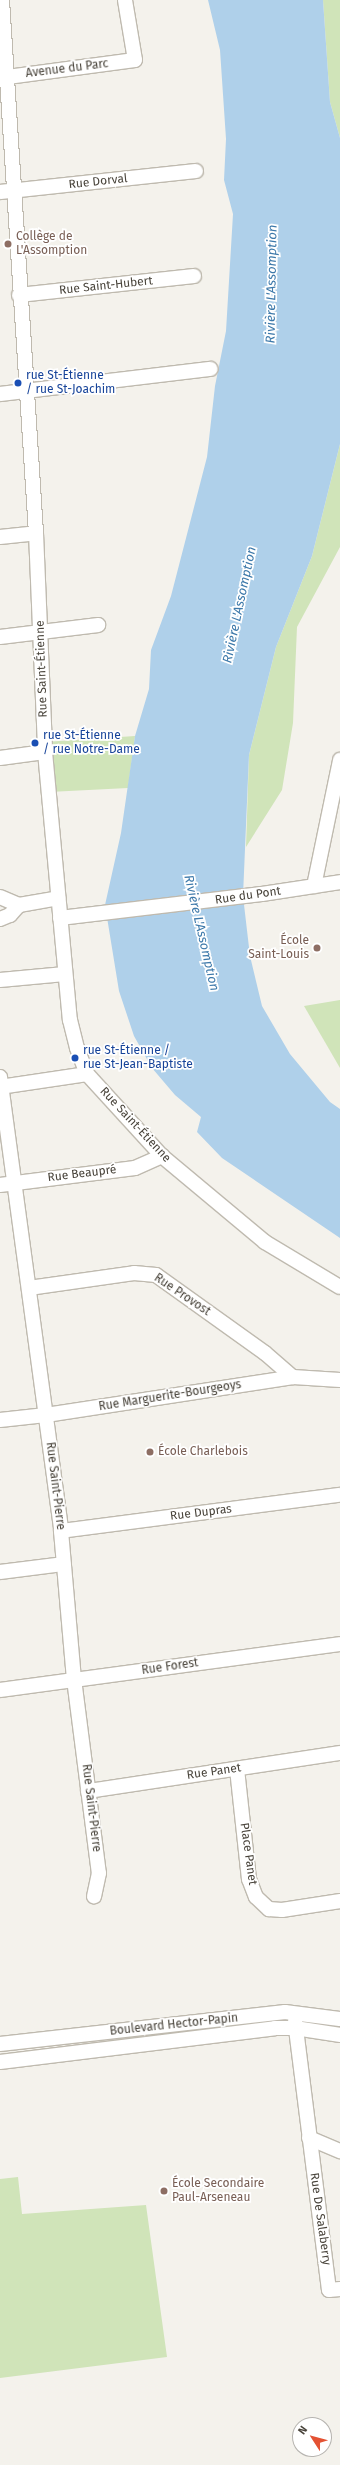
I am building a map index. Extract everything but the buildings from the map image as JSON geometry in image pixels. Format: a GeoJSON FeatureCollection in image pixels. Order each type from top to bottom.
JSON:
{"type":"FeatureCollection","features":[{"type":"Feature","properties":{"kind":"street","name":"Avenue du Parc"},"geometry":{"type":"LineString","coordinates":[[4,77],[135,60],[125,0]]}},
{"type":"Feature","properties":{"kind":"street","name":"Rue Saint-Étienne"},"geometry":{"type":"LineString","coordinates":[[1,2],[6,192],[19,295],[27,391],[36,532],[45,752],[70,1020],[87,1074],[162,1156],[265,1242],[340,1287]]}},
{"type":"Feature","properties":{"kind":"street","name":"Rue Dorval"},"geometry":{"type":"LineString","coordinates":[[6,192],[196,171]]}},
{"type":"Feature","properties":{"kind":"street","name":"Rue Saint-Hubert"},"geometry":{"type":"LineString","coordinates":[[19,295],[194,276]]}},
{"type":"Feature","properties":{"kind":"street"},"geometry":{"type":"LineString","coordinates":[[0,394],[211,369]]}},
{"type":"Feature","properties":{"kind":"street"},"geometry":{"type":"LineString","coordinates":[[0,537],[36,532]]}},
{"type":"Feature","properties":{"kind":"street"},"geometry":{"type":"LineString","coordinates":[[0,637],[98,625]]}},
{"type":"Feature","properties":{"kind":"street"},"geometry":{"type":"LineString","coordinates":[[0,758],[45,752]]}},
{"type":"Feature","properties":{"kind":"street"},"geometry":{"type":"LineString","coordinates":[[314,886],[340,760]]}},
{"type":"Feature","properties":{"kind":"street","name":"Rue du Pont"},"geometry":{"type":"LineString","coordinates":[[60,918],[81,917],[262,894],[340,882]]}},
{"type":"Feature","properties":{"kind":"street"},"geometry":{"type":"LineString","coordinates":[[0,897],[19,905],[58,898]]}},
{"type":"Feature","properties":{"kind":"street"},"geometry":{"type":"LineString","coordinates":[[0,919],[10,915],[19,905]]}},
{"type":"Feature","properties":{"kind":"street"},"geometry":{"type":"LineString","coordinates":[[0,980],[65,974]]}},
{"type":"Feature","properties":{"kind":"street"},"geometry":{"type":"LineString","coordinates":[[1,1084],[87,1074]]}},
{"type":"Feature","properties":{"kind":"street","name":"Rue Saint-Pierre"},"geometry":{"type":"LineString","coordinates":[[1,1084],[61,1531],[74,1679],[99,1874],[94,1896]]}},
{"type":"Feature","properties":{"kind":"street","name":"Rue Beaupré"},"geometry":{"type":"LineString","coordinates":[[0,1185],[135,1168],[162,1156]]}},
{"type":"Feature","properties":{"kind":"street","name":"Rue Provost"},"geometry":{"type":"LineString","coordinates":[[29,1288],[134,1273],[147,1272],[156,1275],[265,1353],[293,1377]]}},
{"type":"Feature","properties":{"kind":"street","name":"Rue Marguerite-Bourgeoys"},"geometry":{"type":"LineString","coordinates":[[0,1420],[46,1415],[293,1377],[340,1380]]}},
{"type":"Feature","properties":{"kind":"street","name":"Rue Dupras"},"geometry":{"type":"LineString","coordinates":[[61,1531],[340,1495]]}},
{"type":"Feature","properties":{"kind":"street"},"geometry":{"type":"LineString","coordinates":[[0,1572],[63,1564]]}},
{"type":"Feature","properties":{"kind":"street","name":"Rue Forest"},"geometry":{"type":"LineString","coordinates":[[0,1690],[340,1644]]}},
{"type":"Feature","properties":{"kind":"street","name":"Rue Panet"},"geometry":{"type":"LineString","coordinates":[[88,1791],[340,1753]]}},
{"type":"Feature","properties":{"kind":"street","name":"Place Panet"},"geometry":{"type":"LineString","coordinates":[[237,1769],[249,1879],[256,1897],[269,1909],[282,1910],[340,1901]]}},
{"type":"Feature","properties":{"kind":"street","name":"Boulevard Hector-Papin"},"geometry":{"type":"LineString","coordinates":[[340,2019],[296,2012],[4,2044],[5,2061],[275,2028],[295,2028],[340,2035]]}},
{"type":"Feature","properties":{"kind":"street","name":"Rue De Salaberry"},"geometry":{"type":"LineString","coordinates":[[296,2012],[295,2028],[329,2290],[340,2289]]}},
{"type":"Feature","properties":{"kind":"street"},"geometry":{"type":"LineString","coordinates":[[309,2138],[340,2151]]}},
{"type":"Feature","properties":{"kind":"green space"},"geometry":{"type":"Polygon","coordinates":[[[323,0],[340,0],[340,138],[330,102],[323,0]]]}},
{"type":"Feature","properties":{"kind":"green space"},"geometry":{"type":"Polygon","coordinates":[[[340,444],[340,547],[297,627],[293,723],[282,790],[246,847],[249,755],[276,647],[312,556],[340,444]]]}},
{"type":"Feature","properties":{"kind":"green space"},"geometry":{"type":"Polygon","coordinates":[[[135,736],[128,788],[49,792],[45,742],[135,736]]]}},
{"type":"Feature","properties":{"kind":"green space"},"geometry":{"type":"Polygon","coordinates":[[[340,1000],[340,1068],[304,1006],[340,1000]]]}},
{"type":"Feature","properties":{"kind":"green space"},"geometry":{"type":"Polygon","coordinates":[[[18,2177],[22,2214],[146,2205],[167,2357],[0,2378],[0,2179],[18,2177]]]}},
{"type":"Feature","properties":{"kind":"water","name":"Rivière L'Assomption"},"geometry":{"type":"Polygon","coordinates":[[[208,0],[323,0],[330,102],[340,138],[340,444],[312,556],[276,647],[249,755],[243,896],[250,956],[262,1006],[290,1054],[330,1102],[340,1109],[340,1238],[222,1158],[197,1132],[201,1117],[175,1095],[152,1068],[134,1036],[119,991],[105,905],[121,833],[135,736],[149,689],[151,650],[171,596],[207,457],[215,386],[226,331],[233,214],[224,180],[226,139],[220,50],[208,0]]]}},
{"type":"Feature","properties":{"kind":"place","name":"Collège de L'Assomption"},"geometry":{"type":"Point","coordinates":[8,244]}},
{"type":"Feature","properties":{"kind":"place","name":"rue St-Étienne / rue St-Joachim"},"geometry":{"type":"Point","coordinates":[18,383]}},
{"type":"Feature","properties":{"kind":"place","name":"rue St-Étienne / rue Notre-Dame"},"geometry":{"type":"Point","coordinates":[35,743]}},
{"type":"Feature","properties":{"kind":"place","name":"École Saint-Louis"},"geometry":{"type":"Point","coordinates":[317,948]}},
{"type":"Feature","properties":{"kind":"place","name":"rue St-Étienne / rue St-Jean-Baptiste"},"geometry":{"type":"Point","coordinates":[75,1058]}},
{"type":"Feature","properties":{"kind":"place","name":"École Charlebois"},"geometry":{"type":"Point","coordinates":[150,1452]}},
{"type":"Feature","properties":{"kind":"place","name":"École Secondaire Paul-Arseneau"},"geometry":{"type":"Point","coordinates":[164,2191]}}]}
